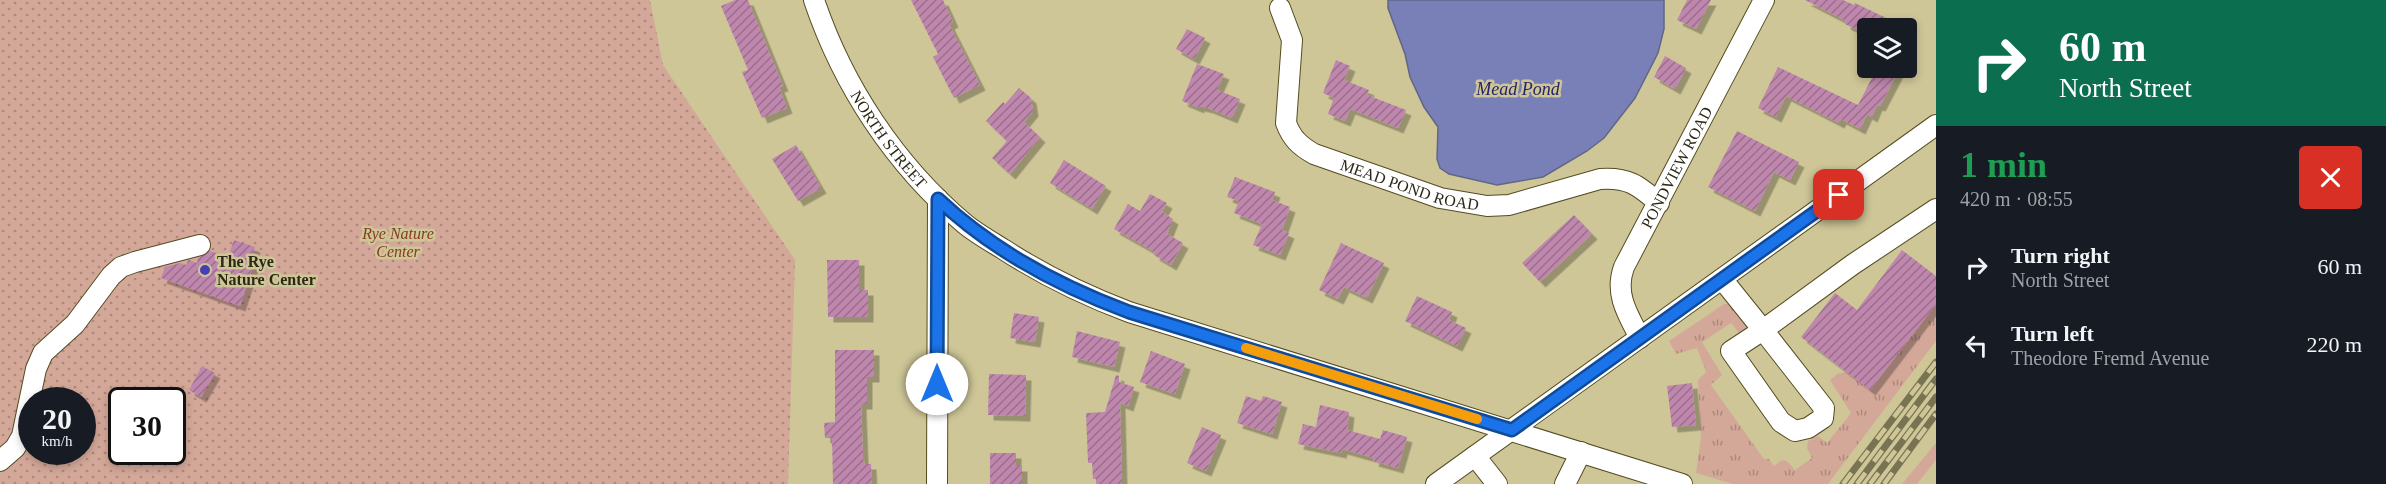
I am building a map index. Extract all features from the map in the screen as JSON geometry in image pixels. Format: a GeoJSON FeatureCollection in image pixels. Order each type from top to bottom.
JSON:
{"type":"FeatureCollection","features":[{"type":"Feature","properties":{"kind":"street","name":"NORTH STREET"},"geometry":{"type":"LineString","coordinates":[[814,0],[836,59],[873,122],[915,175],[966,225],[1059,283],[1129,312],[1682,484]]}},
{"type":"Feature","properties":{"kind":"street","name":"PONDVIEW ROAD"},"geometry":{"type":"LineString","coordinates":[[1640,338],[1624,308],[1620,294],[1620,279],[1764,0]]}},
{"type":"Feature","properties":{"kind":"street","name":"MEAD POND ROAD"},"geometry":{"type":"LineString","coordinates":[[1280,8],[1288,25],[1293,52],[1286,123],[1291,135],[1300,146],[1314,154],[1440,198],[1466,204],[1509,205],[1600,179],[1615,178],[1631,182],[1659,203]]}},
{"type":"Feature","properties":{"kind":"street"},"geometry":{"type":"LineString","coordinates":[[1436,484],[1936,125]]}},
{"type":"Feature","properties":{"kind":"street"},"geometry":{"type":"LineString","coordinates":[[937,484],[938,199]]}},
{"type":"Feature","properties":{"kind":"street"},"geometry":{"type":"LineString","coordinates":[[1722,279],[1763,330],[1824,408],[1823,418],[1808,428],[1795,431],[1781,422],[1731,351],[1763,330],[1852,265],[1936,209]]}},
{"type":"Feature","properties":{"kind":"street"},"geometry":{"type":"LineString","coordinates":[[0,461],[15,448],[22,436],[36,369],[44,353],[75,324],[111,276],[121,267],[135,261],[200,245]]}},
{"type":"Feature","properties":{"kind":"street"},"geometry":{"type":"LineString","coordinates":[[1564,484],[1581,452]]}},
{"type":"Feature","properties":{"kind":"street"},"geometry":{"type":"LineString","coordinates":[[1475,456],[1497,484]]}},
{"type":"Feature","properties":{"kind":"green space","name":"Rye Nature Center"},"geometry":{"type":"Polygon","coordinates":[[[0,0],[650,0],[663,65],[795,260],[788,484],[0,484],[0,0]]]}},
{"type":"Feature","properties":{"kind":"green space"},"geometry":{"type":"Polygon","coordinates":[[[1936,302],[1936,341],[1828,484],[1733,484],[1696,473],[1701,436],[1698,380],[1706,372],[1697,348],[1676,354],[1669,341],[1724,304],[1730,304],[1747,329],[1739,333],[1731,323],[1702,342],[1722,375],[1711,385],[1764,459],[1769,459],[1774,466],[1782,460],[1787,461],[1795,470],[1812,458],[1807,448],[1808,441],[1818,436],[1827,443],[1851,413],[1830,380],[1837,374],[1846,372],[1869,390],[1936,302]]]}},
{"type":"Feature","properties":{"kind":"green space"},"geometry":{"type":"Polygon","coordinates":[[[1936,443],[1936,460],[1917,484],[1902,484],[1936,443]]]}},
{"type":"Feature","properties":{"kind":"water","name":"Mead Pond"},"geometry":{"type":"Polygon","coordinates":[[[1388,0],[1664,0],[1664,29],[1658,53],[1635,98],[1604,138],[1543,177],[1497,185],[1449,174],[1440,168],[1437,159],[1438,127],[1424,107],[1410,77],[1405,54],[1388,8],[1388,0]]]}},
{"type":"Feature","properties":{"kind":"building"},"geometry":{"type":"Polygon","coordinates":[[[735,0],[748,0],[783,86],[779,87],[787,108],[762,118],[742,72],[748,70],[721,6],[735,0]]]}},
{"type":"Feature","properties":{"kind":"building"},"geometry":{"type":"Polygon","coordinates":[[[911,0],[943,0],[953,22],[949,24],[980,85],[954,98],[933,57],[938,54],[911,0]]]}},
{"type":"Feature","properties":{"kind":"building"},"geometry":{"type":"Polygon","coordinates":[[[1687,0],[1711,0],[1696,29],[1677,20],[1687,0]]]}},
{"type":"Feature","properties":{"kind":"building"},"geometry":{"type":"Polygon","coordinates":[[[1805,0],[1843,0],[1854,5],[1855,3],[1886,18],[1857,18],[1857,30],[1845,24],[1846,21],[1805,0]]]}},
{"type":"Feature","properties":{"kind":"building"},"geometry":{"type":"Polygon","coordinates":[[[1187,29],[1205,38],[1194,59],[1176,49],[1187,29]]]}},
{"type":"Feature","properties":{"kind":"building"},"geometry":{"type":"Polygon","coordinates":[[[1665,56],[1686,68],[1675,89],[1654,77],[1665,56]]]}},
{"type":"Feature","properties":{"kind":"building"},"geometry":{"type":"Polygon","coordinates":[[[1336,60],[1350,66],[1344,80],[1369,90],[1367,95],[1406,110],[1398,128],[1350,109],[1345,121],[1328,114],[1334,98],[1323,93],[1336,60]]]}},
{"type":"Feature","properties":{"kind":"building"},"geometry":{"type":"Polygon","coordinates":[[[1197,64],[1224,74],[1217,90],[1240,99],[1232,118],[1182,101],[1197,64]]]}},
{"type":"Feature","properties":{"kind":"building"},"geometry":{"type":"Polygon","coordinates":[[[1778,67],[1858,105],[1872,78],[1895,78],[1880,106],[1877,105],[1872,117],[1867,114],[1860,129],[1841,119],[1839,123],[1786,96],[1776,117],[1758,108],[1778,67]]]}},
{"type":"Feature","properties":{"kind":"building"},"geometry":{"type":"Polygon","coordinates":[[[1019,88],[1031,98],[1033,111],[1024,122],[1040,137],[1010,174],[992,158],[1007,141],[986,121],[1019,88]]]}},
{"type":"Feature","properties":{"kind":"building"},"geometry":{"type":"Polygon","coordinates":[[[1737,131],[1799,162],[1790,180],[1774,172],[1755,211],[1708,187],[1737,131]]]}},
{"type":"Feature","properties":{"kind":"building"},"geometry":{"type":"Polygon","coordinates":[[[796,145],[821,188],[798,201],[772,159],[796,145]]]}},
{"type":"Feature","properties":{"kind":"building"},"geometry":{"type":"Polygon","coordinates":[[[1064,160],[1106,186],[1092,209],[1050,183],[1064,160]]]}},
{"type":"Feature","properties":{"kind":"building"},"geometry":{"type":"Polygon","coordinates":[[[1235,177],[1275,192],[1272,200],[1290,207],[1282,230],[1289,233],[1280,255],[1253,245],[1262,224],[1234,213],[1239,201],[1227,197],[1235,177]]]}},
{"type":"Feature","properties":{"kind":"building"},"geometry":{"type":"Polygon","coordinates":[[[1150,194],[1167,203],[1162,212],[1173,219],[1167,234],[1183,243],[1171,265],[1154,255],[1155,252],[1114,229],[1128,204],[1140,211],[1150,194]]]}},
{"type":"Feature","properties":{"kind":"building"},"geometry":{"type":"Polygon","coordinates":[[[1574,215],[1592,234],[1540,282],[1522,263],[1574,215]]]}},
{"type":"Feature","properties":{"kind":"building","name":"The Rye Nature Center"},"geometry":{"type":"Polygon","coordinates":[[[234,240],[255,247],[249,262],[254,263],[240,306],[161,278],[165,267],[180,263],[186,265],[189,260],[197,263],[198,258],[210,251],[228,257],[234,240]]]}},
{"type":"Feature","properties":{"kind":"building"},"geometry":{"type":"Polygon","coordinates":[[[1341,243],[1384,263],[1367,298],[1344,287],[1338,299],[1319,290],[1341,243]]]}},
{"type":"Feature","properties":{"kind":"building"},"geometry":{"type":"Polygon","coordinates":[[[1902,250],[1936,276],[1936,304],[1870,390],[1801,337],[1835,293],[1857,310],[1902,250]]]}},
{"type":"Feature","properties":{"kind":"building"},"geometry":{"type":"Polygon","coordinates":[[[827,260],[859,260],[859,290],[868,290],[868,317],[828,317],[827,260]]]}},
{"type":"Feature","properties":{"kind":"building"},"geometry":{"type":"Polygon","coordinates":[[[1417,296],[1452,312],[1449,320],[1466,328],[1457,346],[1405,321],[1417,296]]]}},
{"type":"Feature","properties":{"kind":"building"},"geometry":{"type":"Polygon","coordinates":[[[1014,313],[1039,317],[1035,342],[1010,338],[1014,313]]]}},
{"type":"Feature","properties":{"kind":"building"},"geometry":{"type":"Polygon","coordinates":[[[1077,331],[1120,342],[1114,367],[1072,357],[1077,331]]]}},
{"type":"Feature","properties":{"kind":"building"},"geometry":{"type":"Polygon","coordinates":[[[835,350],[874,350],[874,377],[867,377],[867,404],[861,404],[863,458],[865,464],[871,464],[872,484],[833,484],[832,438],[825,438],[824,423],[835,422],[835,350]]]}},
{"type":"Feature","properties":{"kind":"building"},"geometry":{"type":"Polygon","coordinates":[[[1151,351],[1185,364],[1175,394],[1140,382],[1151,351]]]}},
{"type":"Feature","properties":{"kind":"building"},"geometry":{"type":"Polygon","coordinates":[[[202,366],[215,373],[201,397],[189,390],[202,366]]]}},
{"type":"Feature","properties":{"kind":"building"},"geometry":{"type":"Polygon","coordinates":[[[989,374],[1026,375],[1025,416],[988,415],[989,374]]]}},
{"type":"Feature","properties":{"kind":"building"},"geometry":{"type":"Polygon","coordinates":[[[1116,375],[1119,376],[1119,382],[1134,387],[1128,406],[1120,403],[1122,484],[1096,484],[1096,479],[1093,479],[1092,463],[1088,463],[1086,413],[1105,412],[1116,375]]]}},
{"type":"Feature","properties":{"kind":"building"},"geometry":{"type":"Polygon","coordinates":[[[1692,383],[1696,425],[1672,427],[1667,386],[1692,383]]]}},
{"type":"Feature","properties":{"kind":"building"},"geometry":{"type":"Polygon","coordinates":[[[1246,396],[1261,401],[1263,396],[1282,402],[1272,434],[1237,423],[1246,396]]]}},
{"type":"Feature","properties":{"kind":"building"},"geometry":{"type":"Polygon","coordinates":[[[1320,405],[1349,412],[1347,430],[1380,439],[1383,430],[1407,437],[1398,468],[1342,449],[1341,453],[1298,444],[1303,424],[1316,427],[1320,405]]]}},
{"type":"Feature","properties":{"kind":"building"},"geometry":{"type":"Polygon","coordinates":[[[1202,427],[1221,435],[1206,471],[1187,463],[1202,427]]]}},
{"type":"Feature","properties":{"kind":"building"},"geometry":{"type":"Polygon","coordinates":[[[990,453],[1016,453],[1016,466],[1022,466],[1022,484],[990,484],[990,453]]]}},
{"type":"Feature","properties":{"kind":"railway"},"geometry":{"type":"LineString","coordinates":[[1843,484],[1936,362]]}},
{"type":"Feature","properties":{"kind":"railway"},"geometry":{"type":"LineString","coordinates":[[1857,484],[1936,379]]}},
{"type":"Feature","properties":{"kind":"railway"},"geometry":{"type":"LineString","coordinates":[[1870,484],[1936,397]]}},
{"type":"Feature","properties":{"kind":"railway"},"geometry":{"type":"LineString","coordinates":[[1884,484],[1936,414]]}},
{"type":"Feature","properties":{"kind":"slow traffic"},"geometry":{"type":"LineString","coordinates":[[1246,348],[1477,419]]}},
{"type":"Feature","properties":{"kind":"place","name":"The Rye Nature Center"},"geometry":{"type":"Point","coordinates":[205,270]}},
{"type":"Feature","properties":{"kind":"route"},"geometry":{"type":"LineString","coordinates":[[937,384],[938,199],[966,225],[997,246],[1059,283],[1093,298],[1129,312],[1512,430],[1839,195]]}}]}
